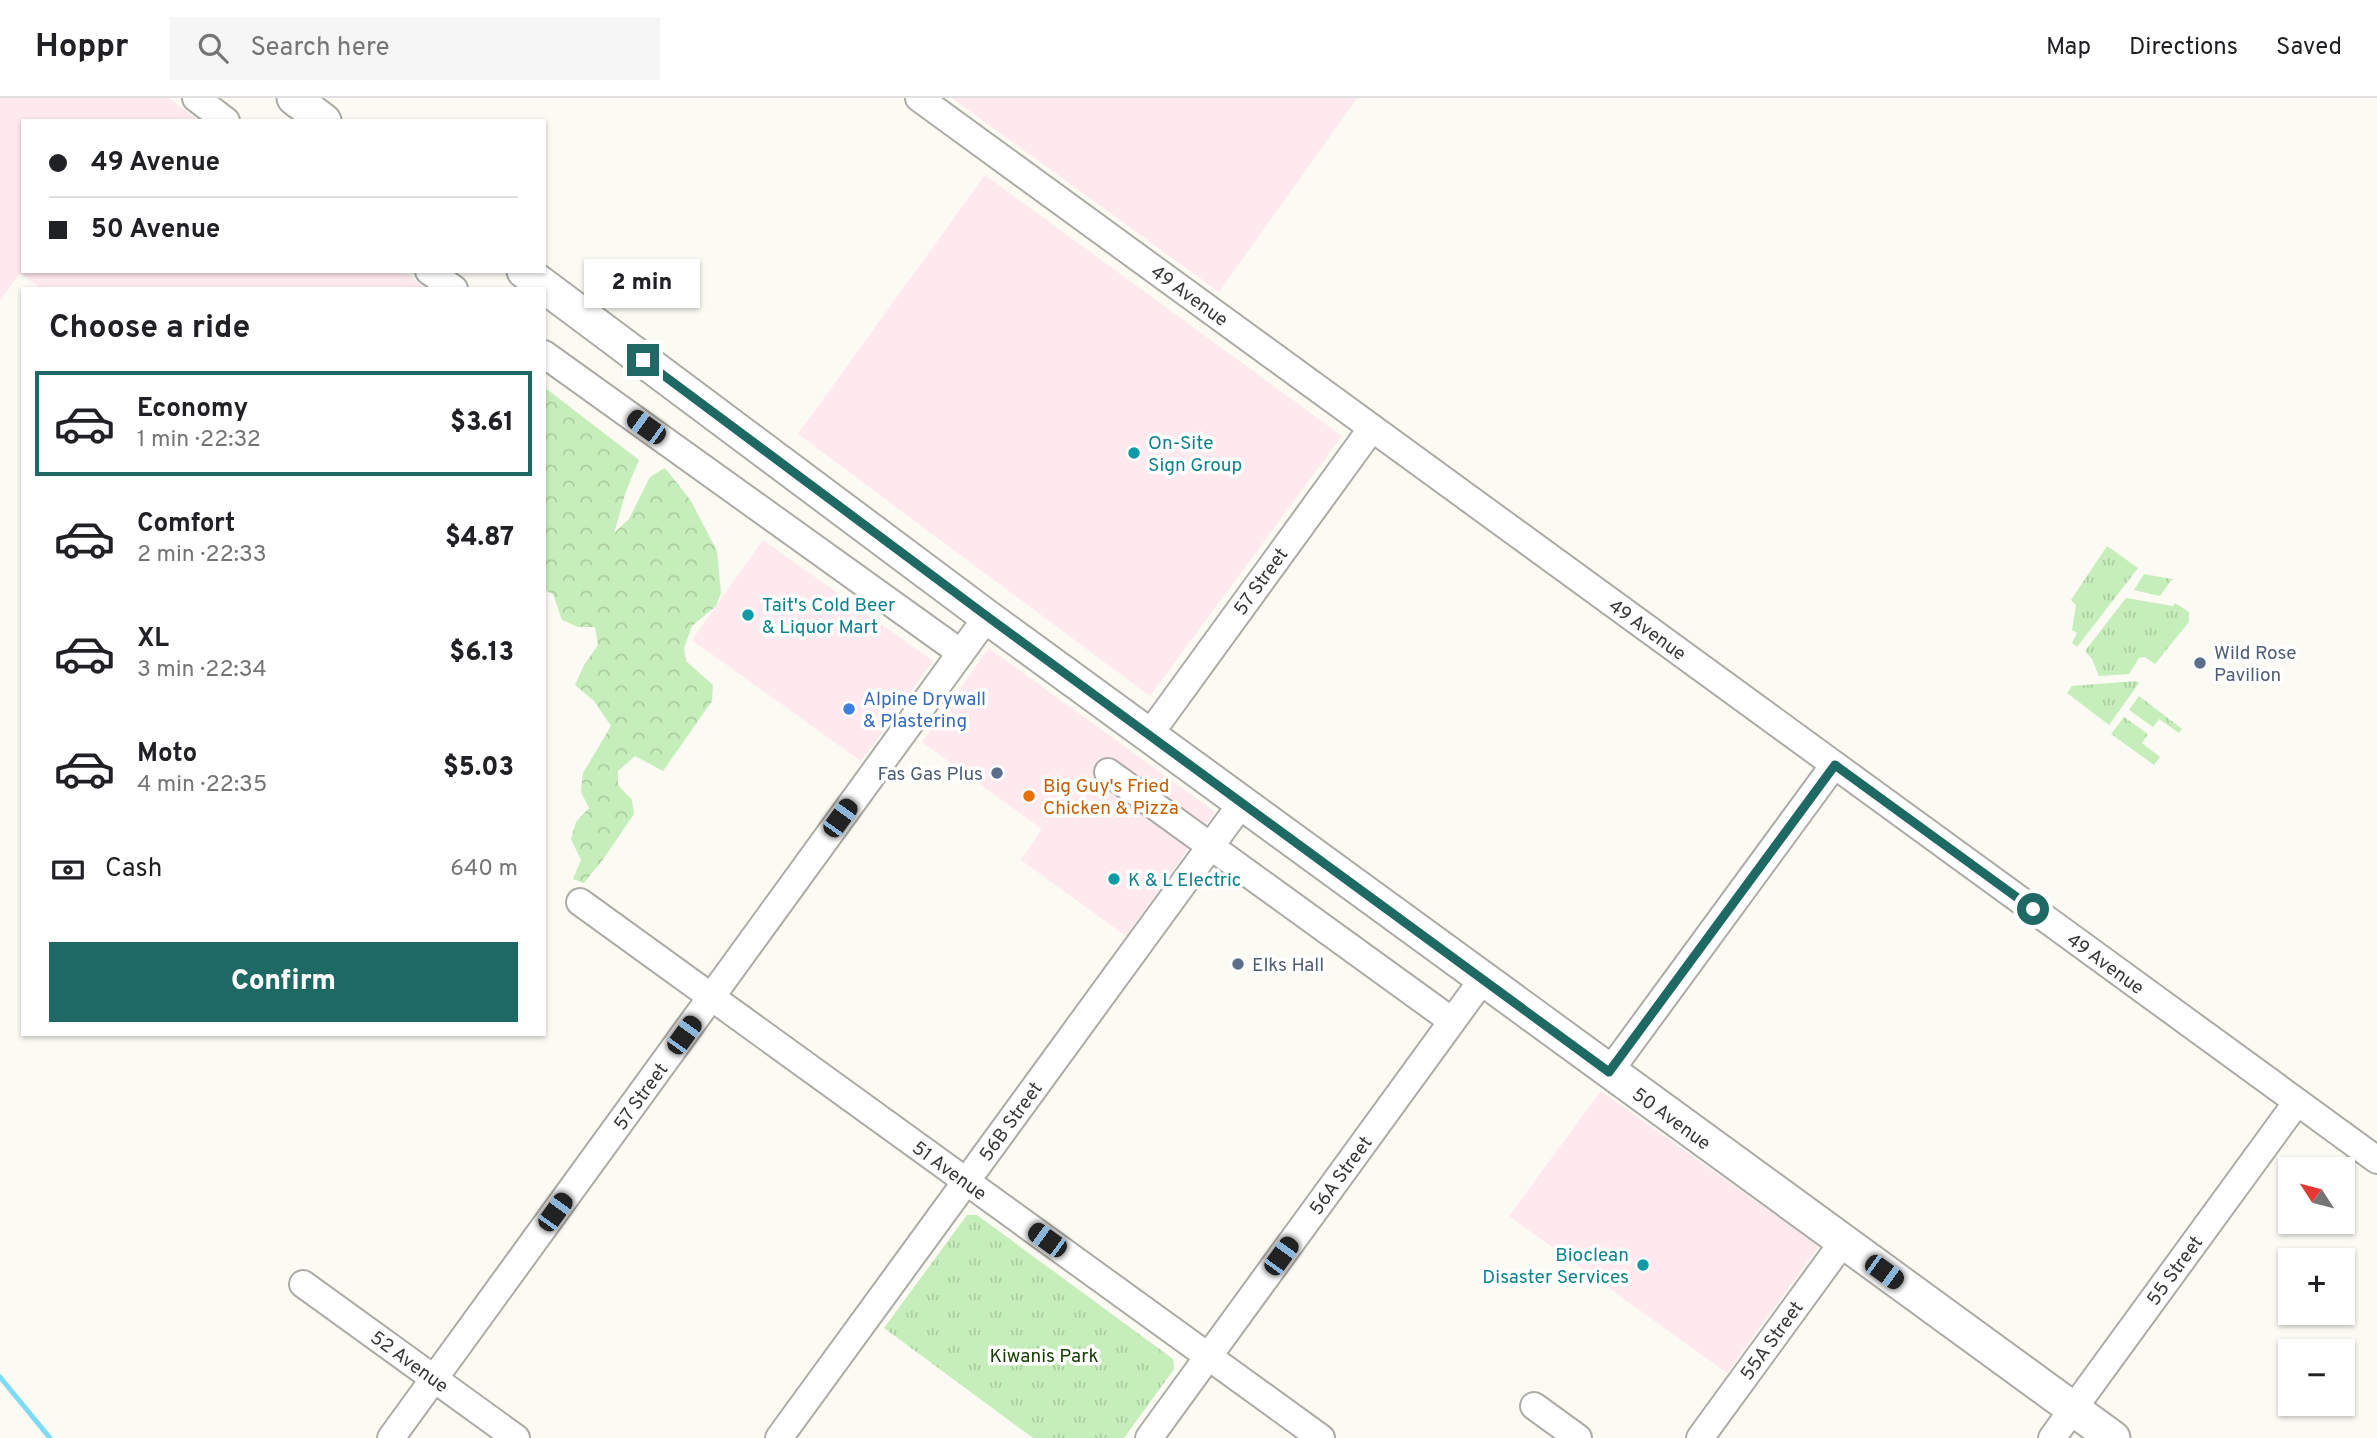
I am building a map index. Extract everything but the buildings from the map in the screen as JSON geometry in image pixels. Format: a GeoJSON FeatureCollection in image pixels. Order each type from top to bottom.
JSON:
{"type":"FeatureCollection","features":[{"type":"Feature","properties":{"kind":"main road","name":"50 Avenue"},"geometry":{"type":"LineString","coordinates":[[527,273],[545,287]]}},
{"type":"Feature","properties":{"kind":"main road","name":"50 Avenue"},"geometry":{"type":"LineString","coordinates":[[546,287],[988,617],[2113,1438]]}},
{"type":"Feature","properties":{"kind":"street"},"geometry":{"type":"LineString","coordinates":[[196,98],[223,119]]}},
{"type":"Feature","properties":{"kind":"street","name":"49 Avenue"},"geometry":{"type":"LineString","coordinates":[[919,98],[2377,1160]]}},
{"type":"Feature","properties":{"kind":"street"},"geometry":{"type":"LineString","coordinates":[[432,273],[451,287]]}},
{"type":"Feature","properties":{"kind":"street"},"geometry":{"type":"LineString","coordinates":[[546,355],[961,653]]}},
{"type":"Feature","properties":{"kind":"street","name":"57 Street"},"geometry":{"type":"LineString","coordinates":[[1149,735],[1372,428]]}},
{"type":"Feature","properties":{"kind":"street","name":"57 Street"},"geometry":{"type":"LineString","coordinates":[[391,1438],[988,617]]}},
{"type":"Feature","properties":{"kind":"street"},"geometry":{"type":"LineString","coordinates":[[1609,1072],[1835,765]]}},
{"type":"Feature","properties":{"kind":"street"},"geometry":{"type":"LineString","coordinates":[[1108,772],[1452,1021]]}},
{"type":"Feature","properties":{"kind":"street","name":"56B Street"},"geometry":{"type":"LineString","coordinates":[[779,1438],[1242,803]]}},
{"type":"Feature","properties":{"kind":"street","name":"51 Avenue"},"geometry":{"type":"LineString","coordinates":[[580,902],[1321,1438]]}},
{"type":"Feature","properties":{"kind":"street","name":"56A Street"},"geometry":{"type":"LineString","coordinates":[[1149,1438],[1483,979]]}},
{"type":"Feature","properties":{"kind":"street","name":"55 Street"},"geometry":{"type":"LineString","coordinates":[[2052,1438],[2297,1102]]}},
{"type":"Feature","properties":{"kind":"street","name":"55A Street"},"geometry":{"type":"LineString","coordinates":[[1700,1438],[1843,1242]]}},
{"type":"Feature","properties":{"kind":"street","name":"52 Avenue"},"geometry":{"type":"LineString","coordinates":[[303,1284],[516,1438]]}},
{"type":"Feature","properties":{"kind":"street"},"geometry":{"type":"LineString","coordinates":[[1534,1406],[1578,1438]]}},
{"type":"Feature","properties":{"kind":"shaded area"},"geometry":{"type":"Polygon","coordinates":[[[0,98],[169,98],[197,119],[21,119],[21,273],[406,273],[423,287],[39,287],[20,273],[0,301],[0,98]]]}},
{"type":"Feature","properties":{"kind":"shaded area"},"geometry":{"type":"Polygon","coordinates":[[[952,98],[1357,98],[1219,292],[952,98]]]}},
{"type":"Feature","properties":{"kind":"shaded area"},"geometry":{"type":"Polygon","coordinates":[[[985,175],[1342,436],[1150,696],[798,434],[985,175]]]}},
{"type":"Feature","properties":{"kind":"shaded area"},"geometry":{"type":"Polygon","coordinates":[[[763,540],[933,661],[861,761],[692,640],[763,540]]]}},
{"type":"Feature","properties":{"kind":"shaded area"},"geometry":{"type":"Polygon","coordinates":[[[989,648],[1215,812],[1126,936],[1021,860],[1042,829],[922,742],[989,648]]]}},
{"type":"Feature","properties":{"kind":"shaded area"},"geometry":{"type":"Polygon","coordinates":[[[1601,1091],[1819,1246],[1727,1373],[1509,1216],[1601,1091]]]}},
{"type":"Feature","properties":{"kind":"green space"},"geometry":{"type":"Polygon","coordinates":[[[546,389],[639,460],[626,491],[614,533],[629,519],[650,477],[665,468],[691,501],[717,551],[721,593],[716,606],[692,626],[684,648],[686,661],[713,685],[712,701],[663,771],[635,756],[618,771],[618,785],[632,800],[634,814],[584,883],[573,879],[581,860],[571,839],[576,822],[589,808],[581,792],[583,773],[611,726],[594,701],[575,685],[584,665],[598,645],[595,627],[578,627],[562,620],[553,594],[546,591],[546,389]]]}},
{"type":"Feature","properties":{"kind":"green space"},"geometry":{"type":"Polygon","coordinates":[[[2107,546],[2138,568],[2077,647],[2072,643],[2077,633],[2072,630],[2076,605],[2071,600],[2107,546]]]}},
{"type":"Feature","properties":{"kind":"green space"},"geometry":{"type":"Polygon","coordinates":[[[2144,574],[2172,579],[2160,596],[2134,590],[2144,574]]]}},
{"type":"Feature","properties":{"kind":"green space"},"geometry":{"type":"Polygon","coordinates":[[[2126,598],[2173,606],[2175,603],[2189,612],[2189,622],[2155,664],[2145,657],[2139,658],[2129,674],[2099,676],[2092,659],[2085,651],[2126,598]]]}},
{"type":"Feature","properties":{"kind":"green space"},"geometry":{"type":"Polygon","coordinates":[[[2136,681],[2139,683],[2109,725],[2067,693],[2072,686],[2136,681]]]}},
{"type":"Feature","properties":{"kind":"green space"},"geometry":{"type":"Polygon","coordinates":[[[2139,696],[2182,729],[2179,733],[2159,719],[2153,727],[2129,710],[2139,696]]]}},
{"type":"Feature","properties":{"kind":"green space"},"geometry":{"type":"Polygon","coordinates":[[[2124,717],[2148,734],[2142,743],[2160,757],[2154,765],[2111,734],[2124,717]]]}},
{"type":"Feature","properties":{"kind":"green space","name":"Kiwanis Park"},"geometry":{"type":"Polygon","coordinates":[[[967,1215],[977,1215],[1173,1359],[1174,1369],[1124,1438],[1033,1438],[884,1328],[967,1215]]]}},
{"type":"Feature","properties":{"kind":"waterway"},"geometry":{"type":"LineString","coordinates":[[0,1377],[50,1438]]}},
{"type":"Feature","properties":{"kind":"place","name":"On-Site Sign Group"},"geometry":{"type":"Point","coordinates":[1134,453]}},
{"type":"Feature","properties":{"kind":"place","name":"Tait's Cold Beer & Liquor Mart"},"geometry":{"type":"Point","coordinates":[748,615]}},
{"type":"Feature","properties":{"kind":"place","name":"Wild Rose Pavilion"},"geometry":{"type":"Point","coordinates":[2200,663]}},
{"type":"Feature","properties":{"kind":"place","name":"Alpine Drywall & Plastering"},"geometry":{"type":"Point","coordinates":[849,709]}},
{"type":"Feature","properties":{"kind":"place","name":"Fas Gas Plus"},"geometry":{"type":"Point","coordinates":[997,773]}},
{"type":"Feature","properties":{"kind":"place","name":"Big Guy's Fried Chicken & Pizza"},"geometry":{"type":"Point","coordinates":[1029,796]}},
{"type":"Feature","properties":{"kind":"place","name":"K & L Electric"},"geometry":{"type":"Point","coordinates":[1114,879]}},
{"type":"Feature","properties":{"kind":"place","name":"Elks Hall"},"geometry":{"type":"Point","coordinates":[1238,964]}},
{"type":"Feature","properties":{"kind":"place","name":"Bioclean Disaster Services"},"geometry":{"type":"Point","coordinates":[1643,1265]}},
{"type":"Feature","properties":{"kind":"route"},"geometry":{"type":"LineString","coordinates":[[643,360],[988,617],[1609,1072],[1835,765],[2033,909]]}}]}
